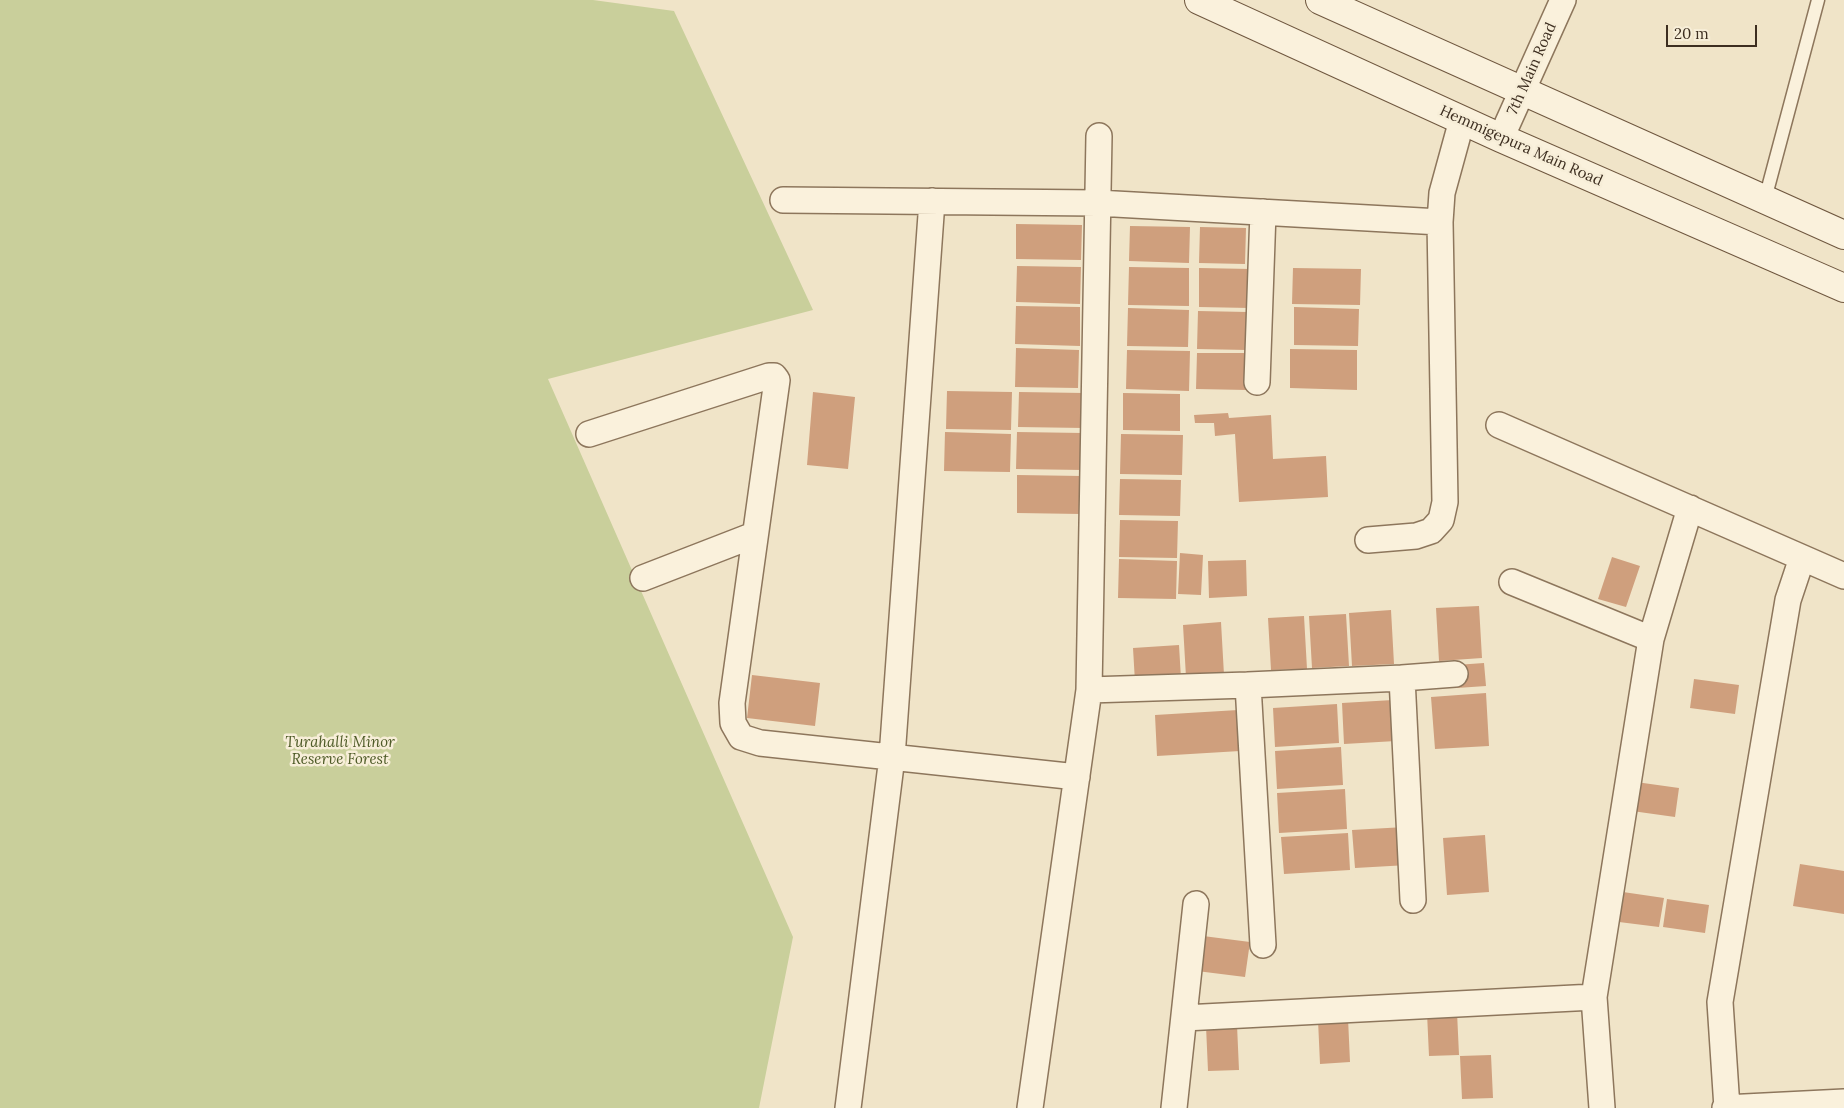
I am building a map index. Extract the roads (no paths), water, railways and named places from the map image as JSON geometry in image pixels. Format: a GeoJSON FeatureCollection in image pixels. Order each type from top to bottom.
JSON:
{"type":"FeatureCollection","features":[{"type":"Feature","properties":{"kind":"main road","name":"Hemmigepura Main Road"},"geometry":{"type":"LineString","coordinates":[[1199,0],[1501,138],[1844,288]]}},
{"type":"Feature","properties":{"kind":"main road"},"geometry":{"type":"LineString","coordinates":[[1320,0],[1844,235]]}},
{"type":"Feature","properties":{"kind":"street","name":"7th Main Road"},"geometry":{"type":"LineString","coordinates":[[1501,138],[1563,0]]}},
{"type":"Feature","properties":{"kind":"street"},"geometry":{"type":"LineString","coordinates":[[1368,540],[1416,536],[1431,531],[1441,520],[1445,502],[1440,222],[1442,193],[1462,120]]}},
{"type":"Feature","properties":{"kind":"street"},"geometry":{"type":"LineString","coordinates":[[1030,1108],[1090,690],[1099,136]]}},
{"type":"Feature","properties":{"kind":"street"},"geometry":{"type":"LineString","coordinates":[[783,200],[1097,203],[1440,222]]}},
{"type":"Feature","properties":{"kind":"street"},"geometry":{"type":"LineString","coordinates":[[848,1108],[892,757],[932,201]]}},
{"type":"Feature","properties":{"kind":"street"},"geometry":{"type":"LineString","coordinates":[[1257,382],[1263,212]]}},
{"type":"Feature","properties":{"kind":"street"},"geometry":{"type":"LineString","coordinates":[[589,434],[774,376],[777,383],[754,535],[732,703],[733,723],[741,736],[760,743],[1077,777]]}},
{"type":"Feature","properties":{"kind":"street"},"geometry":{"type":"LineString","coordinates":[[1499,425],[1844,576]]}},
{"type":"Feature","properties":{"kind":"street"},"geometry":{"type":"LineString","coordinates":[[1602,1108],[1594,997],[1651,639],[1690,508]]}},
{"type":"Feature","properties":{"kind":"street"},"geometry":{"type":"LineString","coordinates":[[643,578],[754,535]]}},
{"type":"Feature","properties":{"kind":"street"},"geometry":{"type":"LineString","coordinates":[[1802,558],[1788,600],[1720,1002],[1726,1108],[1844,1102]]}},
{"type":"Feature","properties":{"kind":"street"},"geometry":{"type":"LineString","coordinates":[[1512,582],[1651,639]]}},
{"type":"Feature","properties":{"kind":"street"},"geometry":{"type":"LineString","coordinates":[[1090,690],[1248,685],[1455,674]]}},
{"type":"Feature","properties":{"kind":"street"},"geometry":{"type":"LineString","coordinates":[[1402,678],[1413,900]]}},
{"type":"Feature","properties":{"kind":"street"},"geometry":{"type":"LineString","coordinates":[[1248,685],[1263,945]]}},
{"type":"Feature","properties":{"kind":"street"},"geometry":{"type":"LineString","coordinates":[[1174,1108],[1196,904]]}},
{"type":"Feature","properties":{"kind":"street"},"geometry":{"type":"LineString","coordinates":[[1184,1018],[1594,997]]}},
{"type":"Feature","properties":{"kind":"lane"},"geometry":{"type":"LineString","coordinates":[[1765,199],[1818,0]]}},
{"type":"Feature","properties":{"kind":"park label","name":"Turahalli Minor Reserve Forest"},"geometry":{"type":"Point","coordinates":[340,752]}}]}
